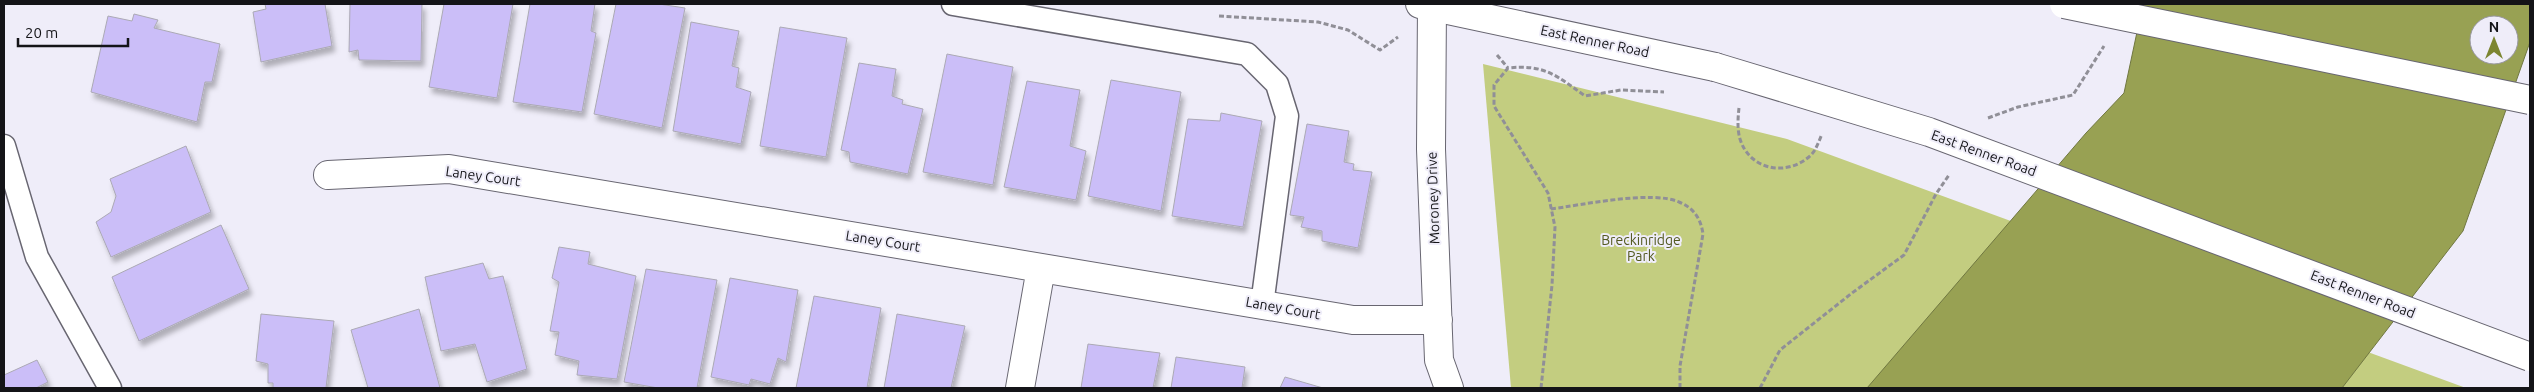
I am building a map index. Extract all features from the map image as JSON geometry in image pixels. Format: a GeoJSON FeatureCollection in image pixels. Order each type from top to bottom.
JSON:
{"type":"FeatureCollection","features":[{"type":"Feature","properties":{"kind":"street","name":"Moroney Drive"},"geometry":{"type":"LineString","coordinates":[[1429,4],[1432,42],[1431,149],[1439,360],[1449,388]]}},
{"type":"Feature","properties":{"kind":"street","name":"East Renner Road"},"geometry":{"type":"LineString","coordinates":[[1429,4],[1716,67],[1929,132],[2530,357]]}},
{"type":"Feature","properties":{"kind":"street"},"geometry":{"type":"LineString","coordinates":[[2064,4],[2530,100]]}},
{"type":"Feature","properties":{"kind":"street","name":"Laney Court"},"geometry":{"type":"LineString","coordinates":[[328,175],[449,169],[1353,320],[1438,320]]}},
{"type":"Feature","properties":{"kind":"street"},"geometry":{"type":"LineString","coordinates":[[1020,388],[1041,268]]}},
{"type":"Feature","properties":{"kind":"lane"},"geometry":{"type":"LineString","coordinates":[[952,4],[1247,54],[1277,84],[1287,116],[1262,305]]}},
{"type":"Feature","properties":{"kind":"lane"},"geometry":{"type":"LineString","coordinates":[[4,146],[37,256],[110,388]]}},
{"type":"Feature","properties":{"kind":"path"},"geometry":{"type":"LineString","coordinates":[[1216,16],[1318,22],[1348,30],[1380,50],[1396,36],[1432,42]]}},
{"type":"Feature","properties":{"kind":"path"},"geometry":{"type":"LineString","coordinates":[[1983,125],[1988,117],[2072,95],[2104,46],[2106,37]]}},
{"type":"Feature","properties":{"kind":"path"},"geometry":{"type":"LineString","coordinates":[[1496,54],[1508,68]]}},
{"type":"Feature","properties":{"kind":"path"},"geometry":{"type":"LineString","coordinates":[[1541,388],[1555,227],[1548,193],[1494,106],[1494,85],[1508,68],[1529,66],[1555,75],[1585,96],[1621,90],[1670,93]]}},
{"type":"Feature","properties":{"kind":"path"},"geometry":{"type":"LineString","coordinates":[[1739,102],[1740,138],[1749,156],[1767,168],[1788,169],[1803,161],[1813,154],[1826,127]]}},
{"type":"Feature","properties":{"kind":"path"},"geometry":{"type":"LineString","coordinates":[[1760,388],[1780,350],[1904,255],[1936,194],[1952,171]]}},
{"type":"Feature","properties":{"kind":"path"},"geometry":{"type":"LineString","coordinates":[[1551,209],[1659,197],[1679,201],[1692,210],[1701,221],[1702,234],[1680,366],[1680,388]]}},
{"type":"Feature","properties":{"kind":"green space","name":"Breckinridge Park"},"geometry":{"type":"Polygon","coordinates":[[[1483,64],[1787,139],[2466,388],[1511,388],[1483,64]]]}},
{"type":"Feature","properties":{"kind":"shaded area"},"geometry":{"type":"Polygon","coordinates":[[[2143,4],[2530,4],[2530,42],[2463,231],[2342,388],[1867,388],[2086,133],[2124,93],[2143,4]]]}},
{"type":"Feature","properties":{"kind":"building"},"geometry":{"type":"Polygon","coordinates":[[[265,4],[325,4],[332,46],[261,62],[253,12],[266,9],[265,4]]]}},
{"type":"Feature","properties":{"kind":"building"},"geometry":{"type":"Polygon","coordinates":[[[350,4],[422,4],[421,61],[359,60],[358,50],[349,52],[350,4]]]}},
{"type":"Feature","properties":{"kind":"building"},"geometry":{"type":"Polygon","coordinates":[[[444,4],[513,4],[497,98],[429,87],[444,4]]]}},
{"type":"Feature","properties":{"kind":"building"},"geometry":{"type":"Polygon","coordinates":[[[530,4],[595,4],[591,31],[596,33],[582,112],[513,102],[530,4]]]}},
{"type":"Feature","properties":{"kind":"building"},"geometry":{"type":"Polygon","coordinates":[[[616,4],[659,4],[685,8],[662,128],[594,114],[616,4]]]}},
{"type":"Feature","properties":{"kind":"building"},"geometry":{"type":"Polygon","coordinates":[[[134,14],[158,20],[154,28],[220,44],[212,82],[205,82],[197,122],[91,92],[108,16],[132,21],[134,14]]]}},
{"type":"Feature","properties":{"kind":"building"},"geometry":{"type":"Polygon","coordinates":[[[691,22],[739,31],[732,66],[739,68],[736,87],[751,92],[741,144],[673,131],[691,22]]]}},
{"type":"Feature","properties":{"kind":"building"},"geometry":{"type":"Polygon","coordinates":[[[780,27],[847,38],[826,157],[760,146],[780,27]]]}},
{"type":"Feature","properties":{"kind":"building"},"geometry":{"type":"Polygon","coordinates":[[[947,54],[1013,67],[993,185],[923,172],[947,54]]]}},
{"type":"Feature","properties":{"kind":"building"},"geometry":{"type":"Polygon","coordinates":[[[859,63],[896,69],[892,96],[903,100],[902,104],[923,109],[908,174],[850,162],[849,152],[841,150],[859,63]]]}},
{"type":"Feature","properties":{"kind":"building"},"geometry":{"type":"Polygon","coordinates":[[[1111,80],[1181,92],[1161,211],[1088,196],[1111,80]]]}},
{"type":"Feature","properties":{"kind":"building"},"geometry":{"type":"Polygon","coordinates":[[[1027,81],[1080,90],[1070,146],[1086,151],[1076,200],[1004,187],[1027,81]]]}},
{"type":"Feature","properties":{"kind":"building"},"geometry":{"type":"Polygon","coordinates":[[[1221,113],[1262,121],[1243,227],[1172,216],[1188,119],[1220,121],[1221,113]]]}},
{"type":"Feature","properties":{"kind":"building"},"geometry":{"type":"Polygon","coordinates":[[[1307,124],[1349,131],[1344,162],[1354,164],[1353,170],[1372,172],[1358,248],[1322,241],[1322,231],[1301,227],[1304,217],[1290,215],[1307,124]]]}},
{"type":"Feature","properties":{"kind":"building"},"geometry":{"type":"Polygon","coordinates":[[[186,146],[211,212],[111,257],[96,222],[111,212],[116,196],[110,179],[186,146]]]}},
{"type":"Feature","properties":{"kind":"building"},"geometry":{"type":"Polygon","coordinates":[[[221,225],[249,289],[139,341],[112,277],[221,225]]]}},
{"type":"Feature","properties":{"kind":"building"},"geometry":{"type":"Polygon","coordinates":[[[559,247],[590,252],[588,264],[636,276],[617,379],[577,375],[579,361],[555,355],[559,332],[550,331],[559,282],[552,278],[559,247]]]}},
{"type":"Feature","properties":{"kind":"building"},"geometry":{"type":"Polygon","coordinates":[[[483,263],[489,279],[503,276],[527,369],[487,382],[475,344],[441,351],[425,277],[483,263]]]}},
{"type":"Feature","properties":{"kind":"building"},"geometry":{"type":"Polygon","coordinates":[[[646,269],[717,280],[697,388],[658,388],[624,382],[646,269]]]}},
{"type":"Feature","properties":{"kind":"building"},"geometry":{"type":"Polygon","coordinates":[[[730,278],[798,290],[786,362],[778,358],[770,384],[751,379],[749,385],[711,377],[730,278]]]}},
{"type":"Feature","properties":{"kind":"building"},"geometry":{"type":"Polygon","coordinates":[[[814,296],[881,308],[867,388],[796,388],[814,296]]]}},
{"type":"Feature","properties":{"kind":"building"},"geometry":{"type":"Polygon","coordinates":[[[419,309],[440,388],[368,388],[351,330],[419,309]]]}},
{"type":"Feature","properties":{"kind":"building"},"geometry":{"type":"Polygon","coordinates":[[[261,314],[334,321],[326,388],[273,388],[273,383],[268,383],[268,364],[256,361],[261,314]]]}},
{"type":"Feature","properties":{"kind":"building"},"geometry":{"type":"Polygon","coordinates":[[[897,314],[965,326],[951,388],[884,388],[897,314]]]}},
{"type":"Feature","properties":{"kind":"building"},"geometry":{"type":"Polygon","coordinates":[[[1088,344],[1160,353],[1153,388],[1081,388],[1088,344]]]}},
{"type":"Feature","properties":{"kind":"building"},"geometry":{"type":"Polygon","coordinates":[[[1176,357],[1245,367],[1242,388],[1171,388],[1176,357]]]}},
{"type":"Feature","properties":{"kind":"building"},"geometry":{"type":"Polygon","coordinates":[[[37,360],[48,382],[36,388],[4,388],[4,375],[37,360]]]}},
{"type":"Feature","properties":{"kind":"building"},"geometry":{"type":"Polygon","coordinates":[[[1285,377],[1323,388],[1280,388],[1285,377]]]}}]}
